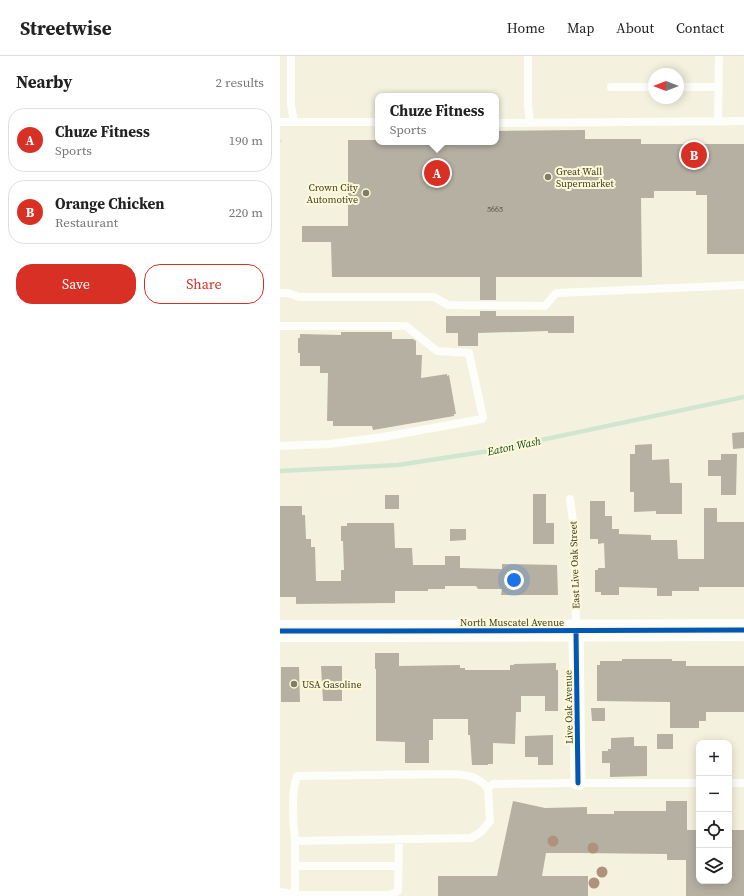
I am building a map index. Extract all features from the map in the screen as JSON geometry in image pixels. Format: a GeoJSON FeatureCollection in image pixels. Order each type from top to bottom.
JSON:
{"type":"FeatureCollection","features":[{"type":"Feature","properties":{"kind":"street","name":"North Muscatel Avenue"},"geometry":{"type":"LineString","coordinates":[[280,630],[744,630]]}},
{"type":"Feature","properties":{"kind":"street","name":"Live Oak Avenue"},"geometry":{"type":"LineString","coordinates":[[576,631],[578,782]]}},
{"type":"Feature","properties":{"kind":"lane"},"geometry":{"type":"LineString","coordinates":[[292,56],[291,105],[294,122]]}},
{"type":"Feature","properties":{"kind":"lane"},"geometry":{"type":"LineString","coordinates":[[528,56],[528,106],[530,123]]}},
{"type":"Feature","properties":{"kind":"lane"},"geometry":{"type":"LineString","coordinates":[[718,121],[719,56]]}},
{"type":"Feature","properties":{"kind":"lane"},"geometry":{"type":"LineString","coordinates":[[612,87],[648,87]]}},
{"type":"Feature","properties":{"kind":"lane"},"geometry":{"type":"LineString","coordinates":[[684,87],[719,87]]}},
{"type":"Feature","properties":{"kind":"lane"},"geometry":{"type":"LineString","coordinates":[[499,122],[744,121]]}},
{"type":"Feature","properties":{"kind":"lane"},"geometry":{"type":"LineString","coordinates":[[280,122],[375,122]]}},
{"type":"Feature","properties":{"kind":"lane"},"geometry":{"type":"LineString","coordinates":[[280,293],[288,293],[299,297],[434,297],[448,305],[545,306],[556,293],[744,285]]}},
{"type":"Feature","properties":{"kind":"lane"},"geometry":{"type":"LineString","coordinates":[[280,326],[406,326],[437,351],[469,353],[483,417],[482,419],[383,437],[329,444],[280,446]]}},
{"type":"Feature","properties":{"kind":"lane","name":"East Live Oak Street"},"geometry":{"type":"LineString","coordinates":[[570,499],[575,536],[576,631]]}},
{"type":"Feature","properties":{"kind":"lane"},"geometry":{"type":"LineString","coordinates":[[295,841],[471,838],[481,832],[490,822],[488,788],[481,781],[471,776],[448,774],[297,776],[294,784],[295,894]]}},
{"type":"Feature","properties":{"kind":"lane"},"geometry":{"type":"LineString","coordinates":[[488,788],[493,784],[696,782]]}},
{"type":"Feature","properties":{"kind":"lane"},"geometry":{"type":"LineString","coordinates":[[732,782],[744,782]]}},
{"type":"Feature","properties":{"kind":"lane"},"geometry":{"type":"LineString","coordinates":[[280,892],[295,894],[390,895],[398,891],[399,839]]}},
{"type":"Feature","properties":{"kind":"lane"},"geometry":{"type":"LineString","coordinates":[[295,866],[398,866]]}},
{"type":"Feature","properties":{"kind":"building"},"geometry":{"type":"Polygon","coordinates":[[[585,130],[585,139],[641,139],[641,144],[744,144],[744,254],[707,254],[707,195],[696,195],[696,191],[654,191],[654,198],[641,198],[642,277],[496,277],[496,300],[480,300],[480,277],[332,277],[331,242],[302,242],[302,226],[348,226],[348,140],[375,140],[375,145],[499,145],[499,131],[585,130]]]}},
{"type":"Feature","properties":{"kind":"building"},"geometry":{"type":"Polygon","coordinates":[[[480,311],[496,311],[496,316],[574,316],[574,333],[548,333],[548,331],[478,333],[478,346],[458,346],[458,333],[446,333],[446,316],[480,316],[480,311]]]}},
{"type":"Feature","properties":{"kind":"building"},"geometry":{"type":"Polygon","coordinates":[[[341,332],[392,332],[392,339],[413,339],[416,341],[416,355],[422,355],[421,378],[447,374],[447,376],[449,375],[456,414],[454,414],[454,416],[373,430],[372,426],[333,426],[333,421],[327,421],[328,373],[320,373],[320,366],[300,366],[298,338],[300,338],[300,334],[341,335],[341,332]]]}},
{"type":"Feature","properties":{"kind":"building"},"geometry":{"type":"Polygon","coordinates":[[[744,432],[744,448],[733,449],[732,433],[744,432]]]}},
{"type":"Feature","properties":{"kind":"building"},"geometry":{"type":"Polygon","coordinates":[[[652,444],[652,460],[669,459],[670,483],[682,483],[682,514],[656,514],[656,511],[634,512],[634,492],[630,492],[630,454],[635,454],[635,445],[652,444]]]}},
{"type":"Feature","properties":{"kind":"building"},"geometry":{"type":"Polygon","coordinates":[[[721,454],[737,454],[736,495],[721,495],[721,476],[708,476],[708,460],[721,460],[721,454]]]}},
{"type":"Feature","properties":{"kind":"building"},"geometry":{"type":"Polygon","coordinates":[[[533,494],[546,494],[546,523],[554,523],[554,544],[533,544],[533,494]]]}},
{"type":"Feature","properties":{"kind":"building"},"geometry":{"type":"Polygon","coordinates":[[[385,495],[399,495],[399,509],[385,509],[385,495]]]}},
{"type":"Feature","properties":{"kind":"building"},"geometry":{"type":"Polygon","coordinates":[[[590,501],[605,501],[605,516],[612,516],[612,529],[619,529],[619,534],[651,535],[651,540],[677,540],[678,559],[704,559],[704,508],[717,508],[717,522],[744,522],[744,587],[699,587],[699,591],[672,591],[672,596],[657,596],[657,588],[619,587],[619,595],[601,595],[601,592],[595,592],[595,570],[598,570],[598,568],[605,568],[604,543],[598,544],[598,539],[590,539],[590,501]]]}},
{"type":"Feature","properties":{"kind":"building"},"geometry":{"type":"Polygon","coordinates":[[[280,506],[302,506],[302,515],[305,515],[306,539],[311,539],[311,547],[315,547],[316,581],[341,581],[341,570],[344,570],[341,526],[347,526],[347,523],[394,523],[395,548],[412,548],[413,565],[445,565],[445,556],[460,556],[460,568],[502,569],[502,564],[557,565],[558,595],[501,595],[502,589],[478,589],[476,586],[445,586],[445,589],[428,589],[428,591],[395,591],[395,603],[296,604],[296,597],[280,597],[280,506]]]}},
{"type":"Feature","properties":{"kind":"building"},"geometry":{"type":"Polygon","coordinates":[[[450,529],[466,529],[466,540],[450,541],[450,529]]]}},
{"type":"Feature","properties":{"kind":"building"},"geometry":{"type":"Polygon","coordinates":[[[375,653],[399,653],[399,666],[460,665],[460,668],[465,668],[465,670],[510,670],[510,665],[514,664],[556,663],[556,670],[558,670],[558,711],[545,711],[545,696],[521,696],[521,712],[516,712],[515,744],[493,743],[493,764],[488,765],[472,765],[470,735],[468,735],[468,719],[433,719],[433,740],[429,740],[429,763],[405,763],[405,742],[376,741],[375,653]]]}},
{"type":"Feature","properties":{"kind":"building"},"geometry":{"type":"Polygon","coordinates":[[[622,659],[672,659],[672,661],[686,661],[686,666],[744,666],[744,712],[706,712],[706,721],[699,721],[699,728],[670,728],[670,702],[597,701],[597,665],[600,665],[600,661],[622,661],[622,659]]]}},
{"type":"Feature","properties":{"kind":"building"},"geometry":{"type":"Polygon","coordinates":[[[321,666],[342,666],[342,701],[323,701],[321,666]]]}},
{"type":"Feature","properties":{"kind":"building"},"geometry":{"type":"Polygon","coordinates":[[[281,667],[299,667],[300,702],[281,702],[281,667]]]}},
{"type":"Feature","properties":{"kind":"building"},"geometry":{"type":"Polygon","coordinates":[[[591,708],[605,708],[605,721],[592,721],[591,708]]]}},
{"type":"Feature","properties":{"kind":"building"},"geometry":{"type":"Polygon","coordinates":[[[657,734],[673,734],[673,749],[657,749],[657,734]]]}},
{"type":"Feature","properties":{"kind":"building"},"geometry":{"type":"Polygon","coordinates":[[[553,735],[553,765],[538,765],[538,757],[525,757],[525,736],[553,735]]]}},
{"type":"Feature","properties":{"kind":"building"},"geometry":{"type":"Polygon","coordinates":[[[634,737],[634,746],[647,746],[647,776],[610,777],[610,763],[602,763],[602,751],[608,751],[608,749],[611,749],[611,738],[634,737]]]}},
{"type":"Feature","properties":{"kind":"building"},"geometry":{"type":"Polygon","coordinates":[[[513,801],[545,808],[587,807],[587,814],[614,814],[614,811],[666,811],[666,801],[687,801],[687,830],[696,830],[696,884],[732,884],[732,830],[744,830],[744,896],[686,896],[686,860],[667,860],[667,854],[546,853],[542,876],[588,876],[588,896],[438,896],[438,876],[497,876],[513,801]]]}},
{"type":"Feature","properties":{"kind":"waterway","name":"Eaton Wash"},"geometry":{"type":"LineString","coordinates":[[280,471],[398,465],[489,451],[744,397]]}},
{"type":"Feature","properties":{"kind":"cycle path"},"geometry":{"type":"LineString","coordinates":[[280,631],[744,630]]}},
{"type":"Feature","properties":{"kind":"cycle path"},"geometry":{"type":"LineString","coordinates":[[576,631],[578,783]]}},
{"type":"Feature","properties":{"kind":"place","name":"Orange Chicken"},"geometry":{"type":"Point","coordinates":[694,155]}},
{"type":"Feature","properties":{"kind":"place","name":"Chuze Fitness"},"geometry":{"type":"Point","coordinates":[437,173]}},
{"type":"Feature","properties":{"kind":"place","name":"Great Wall Supermarket"},"geometry":{"type":"Point","coordinates":[548,177]}},
{"type":"Feature","properties":{"kind":"place","name":"Crown City Automotive"},"geometry":{"type":"Point","coordinates":[366,193]}},
{"type":"Feature","properties":{"kind":"place","name":"USA Gasoline"},"geometry":{"type":"Point","coordinates":[294,684]}}]}
